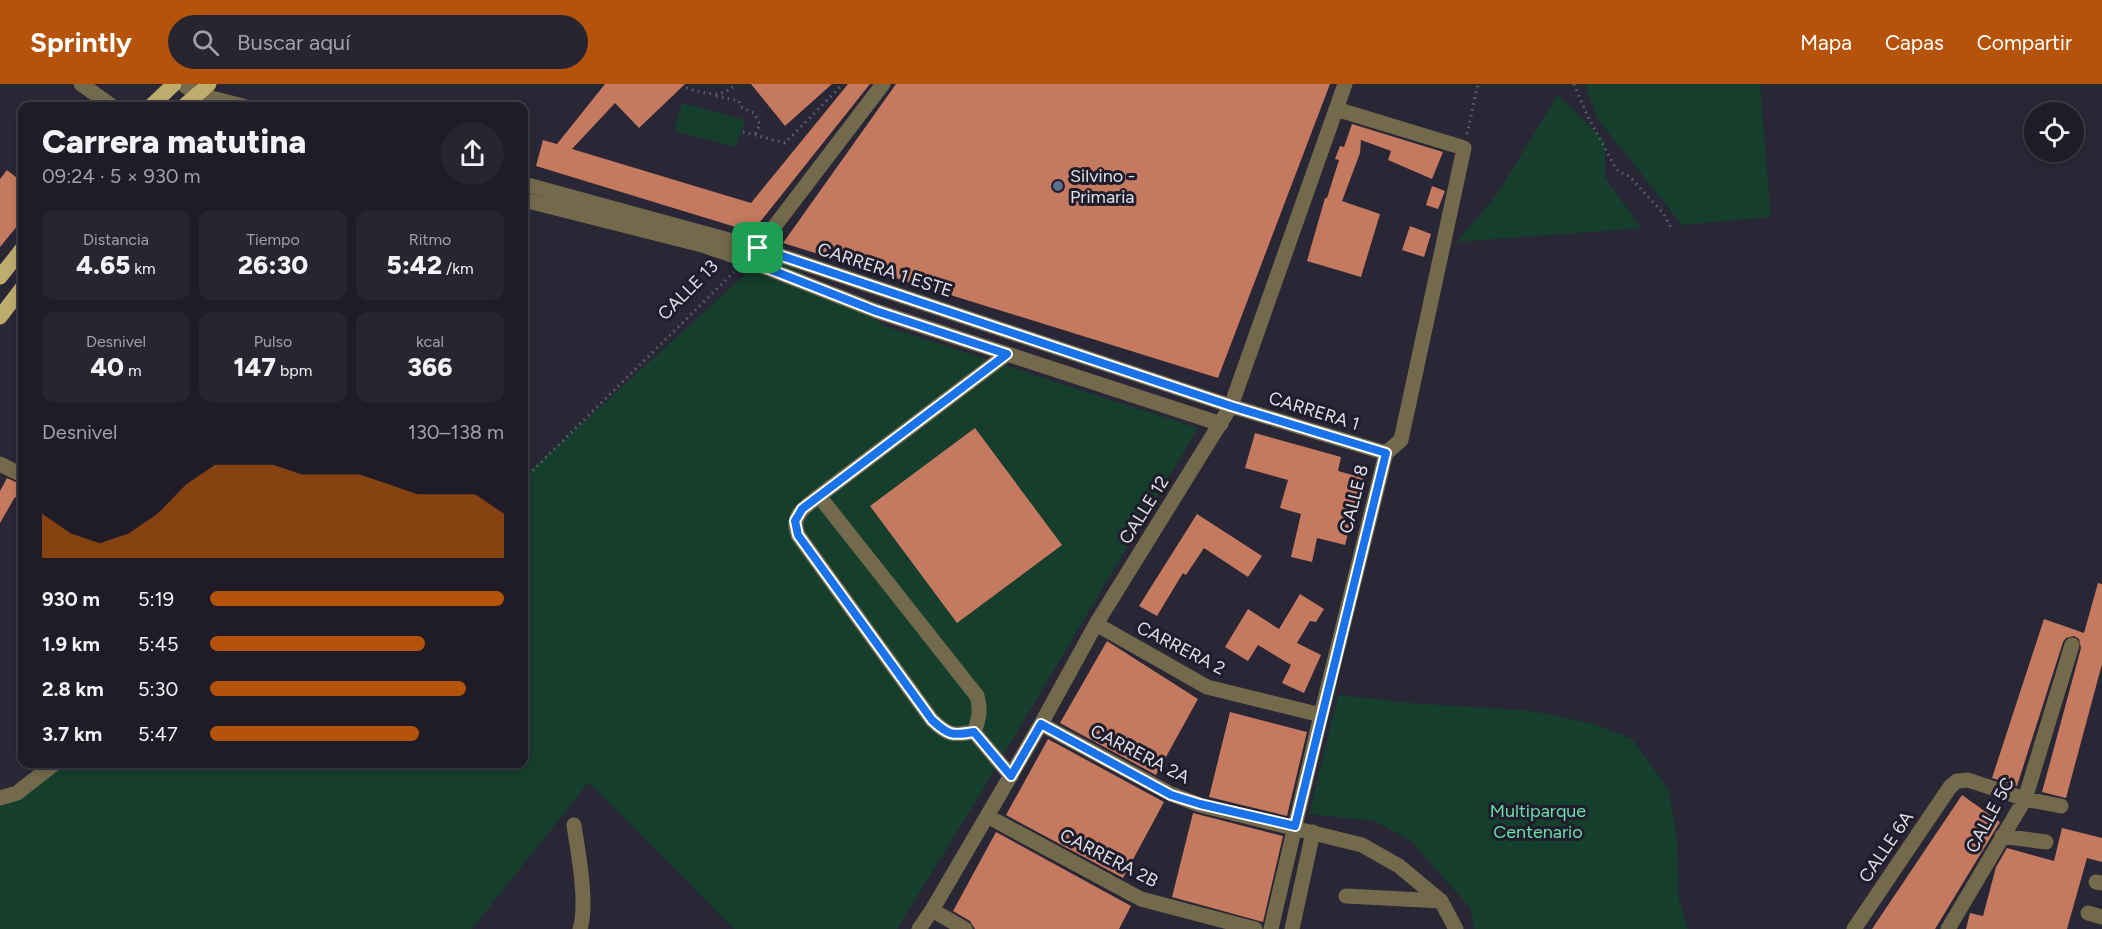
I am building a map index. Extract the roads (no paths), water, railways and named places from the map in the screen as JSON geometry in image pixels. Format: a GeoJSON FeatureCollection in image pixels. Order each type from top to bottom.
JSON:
{"type":"FeatureCollection","features":[{"type":"Feature","properties":{"kind":"main road"},"geometry":{"type":"LineString","coordinates":[[155,102],[174,84]]}},
{"type":"Feature","properties":{"kind":"main road"},"geometry":{"type":"LineString","coordinates":[[188,102],[209,84]]}},
{"type":"Feature","properties":{"kind":"main road"},"geometry":{"type":"LineString","coordinates":[[0,277],[18,254]]}},
{"type":"Feature","properties":{"kind":"main road"},"geometry":{"type":"LineString","coordinates":[[0,317],[18,293]]}},
{"type":"Feature","properties":{"kind":"street"},"geometry":{"type":"LineString","coordinates":[[81,84],[106,102]]}},
{"type":"Feature","properties":{"kind":"street"},"geometry":{"type":"LineString","coordinates":[[183,84],[196,94],[227,102]]}},
{"type":"Feature","properties":{"kind":"street"},"geometry":{"type":"LineString","coordinates":[[758,248],[883,84]]}},
{"type":"Feature","properties":{"kind":"street","name":"CALLE 12"},"geometry":{"type":"LineString","coordinates":[[918,929],[932,910],[1011,776],[1096,624],[1231,406],[1345,84]]}},
{"type":"Feature","properties":{"kind":"street","name":"CALLE 8"},"geometry":{"type":"LineString","coordinates":[[1271,929],[1386,453],[1401,440],[1464,148],[1336,110]]}},
{"type":"Feature","properties":{"kind":"street","name":"CARRERA 1 ESTE"},"geometry":{"type":"LineString","coordinates":[[528,185],[758,248],[1231,406]]}},
{"type":"Feature","properties":{"kind":"street"},"geometry":{"type":"LineString","coordinates":[[528,201],[702,245],[876,311],[1221,424]]}},
{"type":"Feature","properties":{"kind":"street"},"geometry":{"type":"LineString","coordinates":[[974,732],[949,734],[932,720],[795,528],[797,516],[802,509],[1007,354]]}},
{"type":"Feature","properties":{"kind":"street","name":"CARRERA 1"},"geometry":{"type":"LineString","coordinates":[[1231,406],[1386,453]]}},
{"type":"Feature","properties":{"kind":"street"},"geometry":{"type":"LineString","coordinates":[[0,464],[18,473]]}},
{"type":"Feature","properties":{"kind":"street"},"geometry":{"type":"LineString","coordinates":[[819,496],[977,696],[979,719],[974,732]]}},
{"type":"Feature","properties":{"kind":"street","name":"CARRERA 2"},"geometry":{"type":"LineString","coordinates":[[1096,624],[1207,687],[1321,715]]}},
{"type":"Feature","properties":{"kind":"street","name":"CALLE 5C"},"geometry":{"type":"LineString","coordinates":[[1948,929],[2025,799],[2072,645]]}},
{"type":"Feature","properties":{"kind":"street","name":"CARRERA 2A"},"geometry":{"type":"LineString","coordinates":[[1041,724],[1171,795],[1362,845],[1399,866],[1441,901]]}},
{"type":"Feature","properties":{"kind":"street"},"geometry":{"type":"LineString","coordinates":[[974,732],[1011,776]]}},
{"type":"Feature","properties":{"kind":"street"},"geometry":{"type":"LineString","coordinates":[[0,798],[17,793],[49,768]]}},
{"type":"Feature","properties":{"kind":"street","name":"CALLE 6A"},"geometry":{"type":"LineString","coordinates":[[1854,929],[1950,787],[1957,781],[1968,780],[2025,799]]}},
{"type":"Feature","properties":{"kind":"street"},"geometry":{"type":"LineString","coordinates":[[2025,799],[2061,806]]}},
{"type":"Feature","properties":{"kind":"street","name":"CARRERA 2B"},"geometry":{"type":"LineString","coordinates":[[987,816],[1141,899],[1255,929]]}},
{"type":"Feature","properties":{"kind":"street"},"geometry":{"type":"LineString","coordinates":[[574,825],[581,872],[583,921],[580,929]]}},
{"type":"Feature","properties":{"kind":"street"},"geometry":{"type":"LineString","coordinates":[[1292,929],[1313,831]]}},
{"type":"Feature","properties":{"kind":"street"},"geometry":{"type":"LineString","coordinates":[[2002,836],[2046,842]]}},
{"type":"Feature","properties":{"kind":"street"},"geometry":{"type":"LineString","coordinates":[[1346,896],[1441,901],[1456,929]]}},
{"type":"Feature","properties":{"kind":"street"},"geometry":{"type":"LineString","coordinates":[[932,910],[965,929]]}},
{"type":"Feature","properties":{"kind":"place","name":"Silvino - Primaria"},"geometry":{"type":"Point","coordinates":[1058,186]}},
{"type":"Feature","properties":{"kind":"park label","name":"Multiparque Centenario"},"geometry":{"type":"Point","coordinates":[1538,821]}}]}
